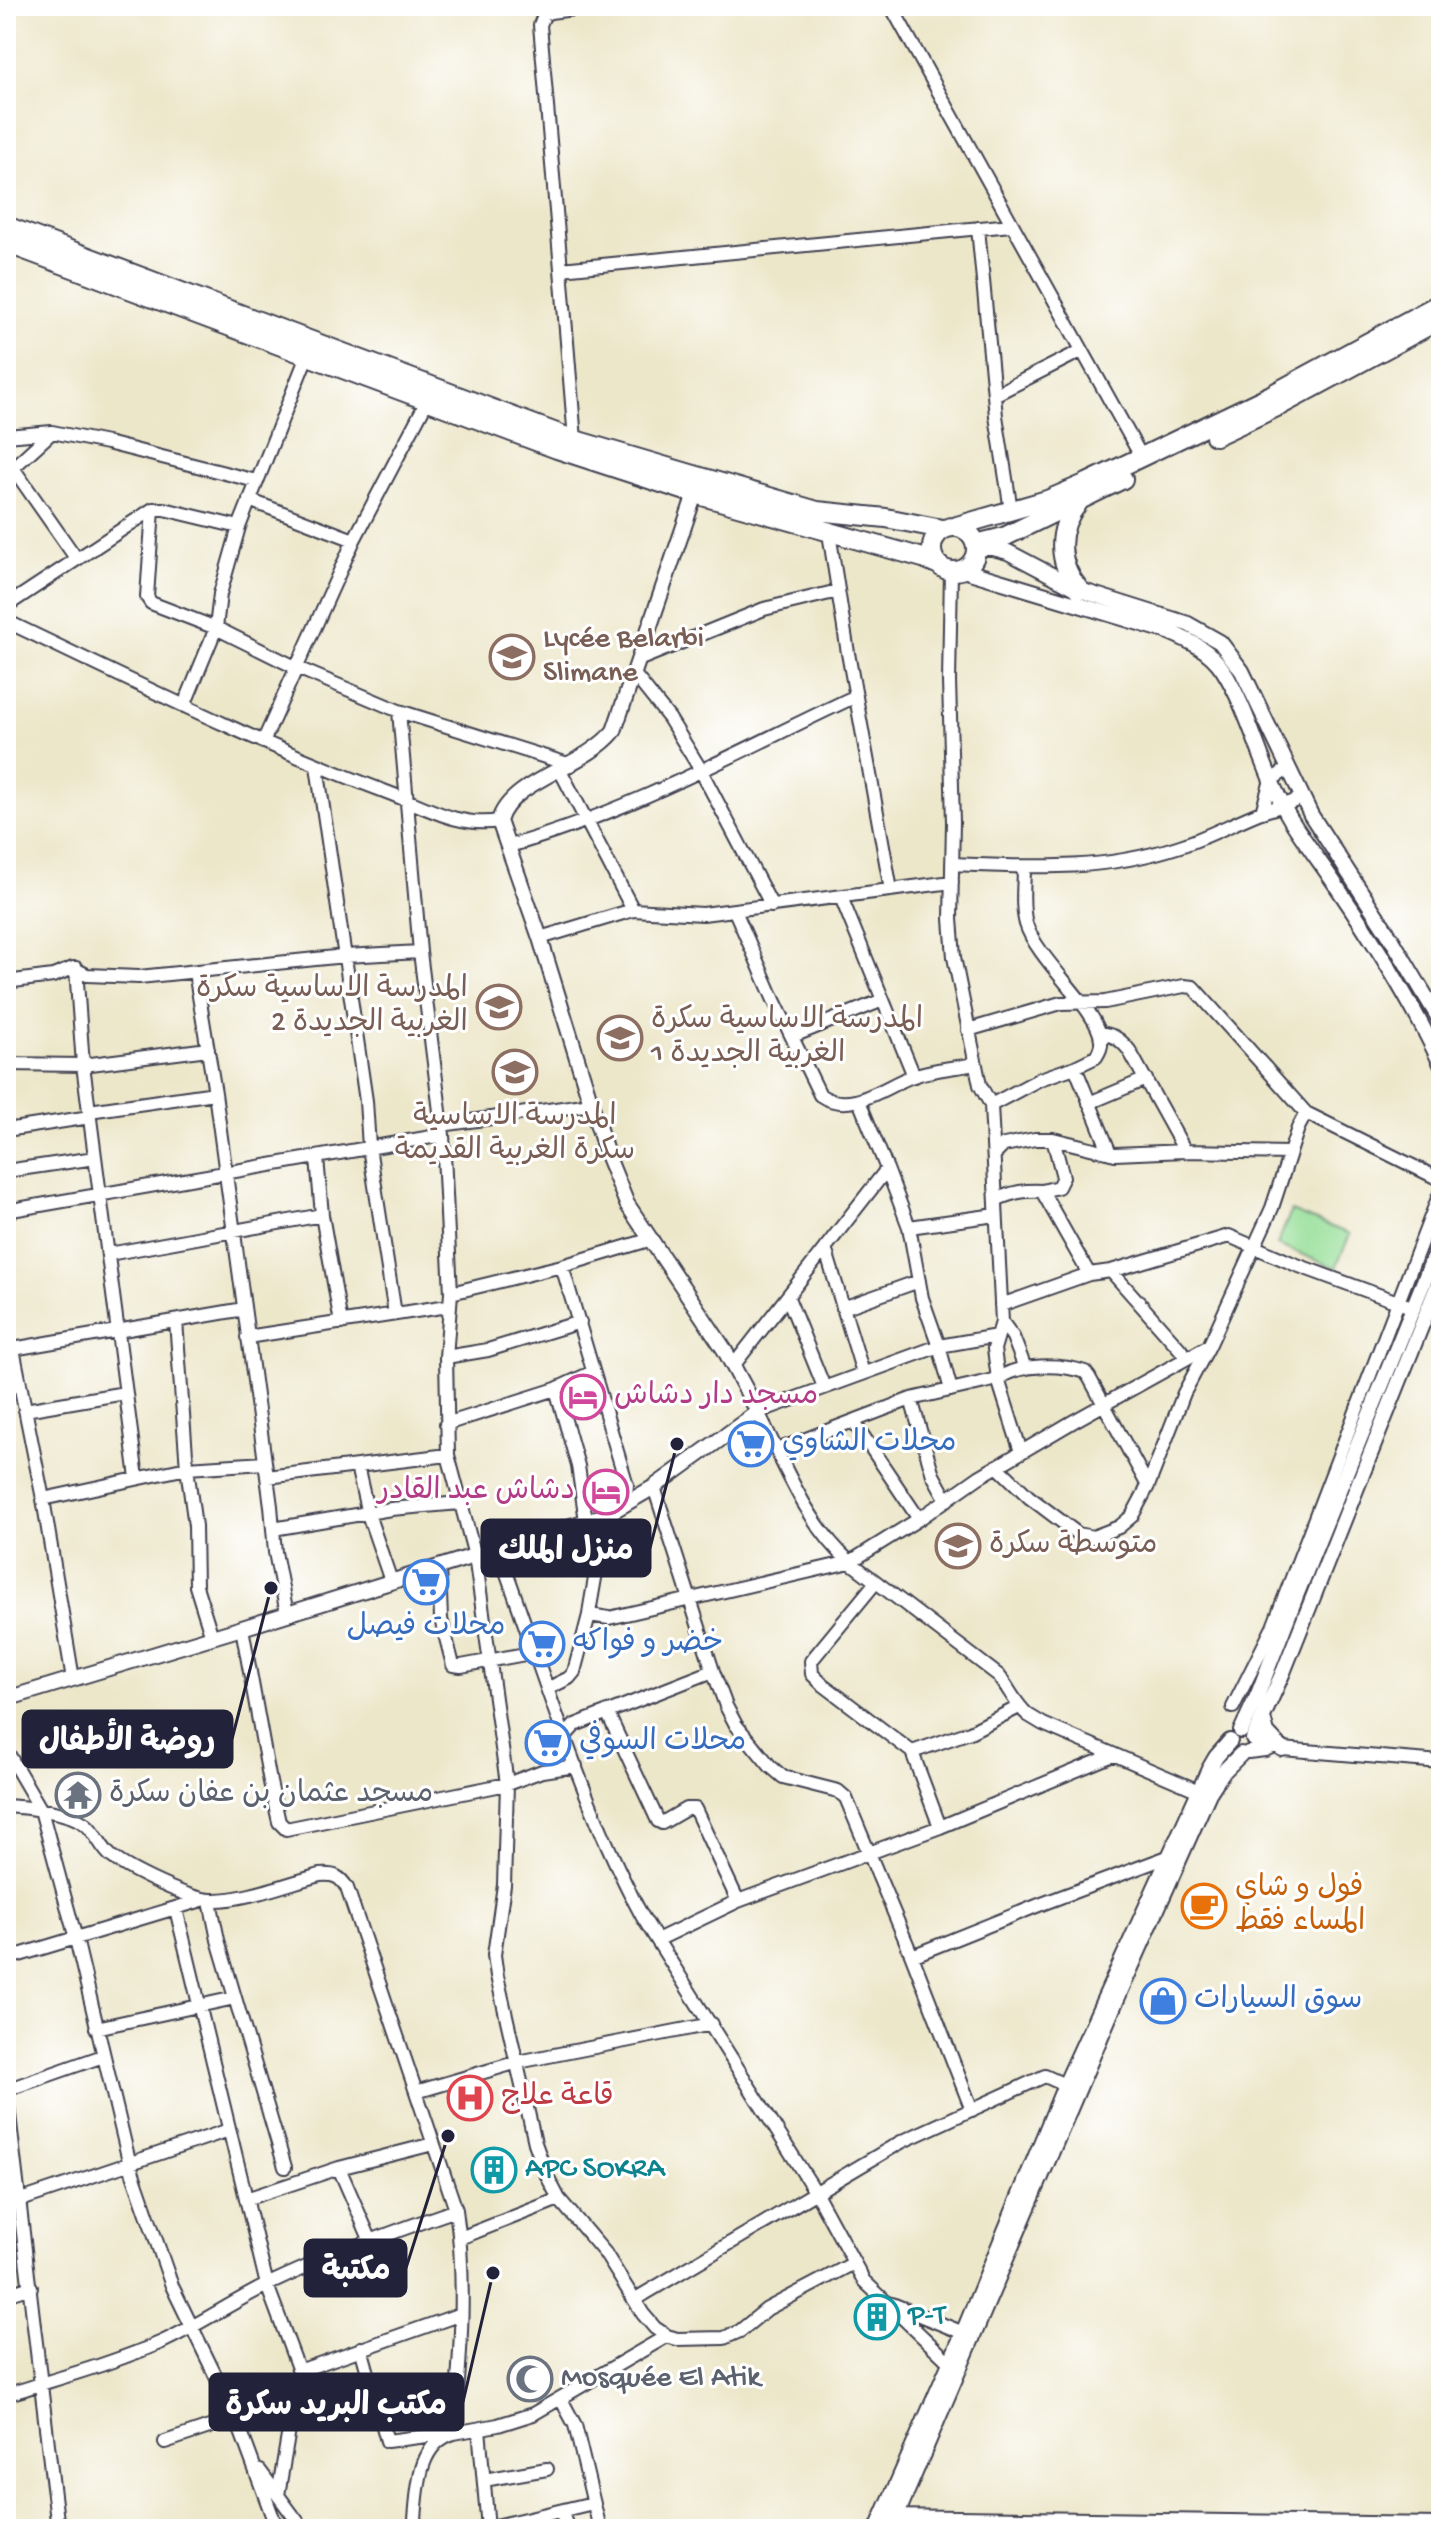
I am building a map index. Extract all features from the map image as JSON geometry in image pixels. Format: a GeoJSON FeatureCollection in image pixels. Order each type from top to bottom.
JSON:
{"type":"FeatureCollection","features":[{"type":"Feature","properties":{"kind":"main road"},"geometry":{"type":"LineString","coordinates":[[6,226],[575,440],[817,511],[886,518],[969,532],[976,546],[973,561],[950,568],[695,494],[557,449],[6,243]]}},
{"type":"Feature","properties":{"kind":"main road"},"geometry":{"type":"LineString","coordinates":[[950,568],[933,559],[931,546],[933,539],[950,528],[1047,500],[1142,458],[1271,395],[1441,303]]}},
{"type":"Feature","properties":{"kind":"main road"},"geometry":{"type":"LineString","coordinates":[[976,546],[1004,537],[1078,503],[1281,405],[1441,319]]}},
{"type":"Feature","properties":{"kind":"main road"},"geometry":{"type":"LineString","coordinates":[[1078,503],[1065,523],[1061,547],[1067,570],[1080,590]]}},
{"type":"Feature","properties":{"kind":"street"},"geometry":{"type":"LineString","coordinates":[[575,440],[540,25],[544,15],[550,12],[597,6]]}},
{"type":"Feature","properties":{"kind":"street"},"geometry":{"type":"LineString","coordinates":[[891,6],[1142,458]]}},
{"type":"Feature","properties":{"kind":"street"},"geometry":{"type":"LineString","coordinates":[[561,269],[1011,225]]}},
{"type":"Feature","properties":{"kind":"street"},"geometry":{"type":"LineString","coordinates":[[978,228],[994,395],[1011,510]]}},
{"type":"Feature","properties":{"kind":"street"},"geometry":{"type":"LineString","coordinates":[[994,395],[1081,351]]}},
{"type":"Feature","properties":{"kind":"street"},"geometry":{"type":"LineString","coordinates":[[184,706],[216,628],[220,594],[239,527],[307,356]]}},
{"type":"Feature","properties":{"kind":"street"},"geometry":{"type":"LineString","coordinates":[[263,742],[354,540],[427,401]]}},
{"type":"Feature","properties":{"kind":"street"},"geometry":{"type":"LineString","coordinates":[[6,436],[52,432],[256,481]]}},
{"type":"Feature","properties":{"kind":"street"},"geometry":{"type":"LineString","coordinates":[[52,432],[9,471],[76,558]]}},
{"type":"Feature","properties":{"kind":"street"},"geometry":{"type":"LineString","coordinates":[[695,494],[614,731],[603,744],[528,786],[511,799],[499,821],[540,938],[606,1152],[627,1204],[733,1366],[817,1526],[831,1545],[998,1675],[1019,1707],[1043,1724],[1204,1792]]}},
{"type":"Feature","properties":{"kind":"street"},"geometry":{"type":"LineString","coordinates":[[249,500],[354,540]]}},
{"type":"Feature","properties":{"kind":"street"},"geometry":{"type":"LineString","coordinates":[[153,509],[149,600],[155,606],[216,628],[295,667],[399,711],[565,768],[587,822],[633,910]]}},
{"type":"Feature","properties":{"kind":"street"},"geometry":{"type":"LineString","coordinates":[[6,606],[153,509],[239,527]]}},
{"type":"Feature","properties":{"kind":"street"},"geometry":{"type":"LineString","coordinates":[[829,533],[891,890]]}},
{"type":"Feature","properties":{"kind":"street"},"geometry":{"type":"LineString","coordinates":[[976,546],[1008,552],[1080,590],[1188,624],[1220,642],[1242,671],[1301,798],[1441,1022]]}},
{"type":"Feature","properties":{"kind":"street"},"geometry":{"type":"LineString","coordinates":[[1021,1452],[998,1379],[994,1349],[1002,1322],[991,1105],[980,1085],[954,957],[951,919],[950,568],[1155,627],[1193,642],[1213,657],[1222,669],[1291,820],[1367,933],[1440,1062]]}},
{"type":"Feature","properties":{"kind":"street"},"geometry":{"type":"LineString","coordinates":[[635,667],[764,609],[838,591]]}},
{"type":"Feature","properties":{"kind":"street"},"geometry":{"type":"LineString","coordinates":[[6,621],[317,766],[464,822],[499,821]]}},
{"type":"Feature","properties":{"kind":"street"},"geometry":{"type":"LineString","coordinates":[[635,667],[701,771],[772,906]]}},
{"type":"Feature","properties":{"kind":"street"},"geometry":{"type":"LineString","coordinates":[[509,846],[587,822],[856,696]]}},
{"type":"Feature","properties":{"kind":"street"},"geometry":{"type":"LineString","coordinates":[[399,711],[420,952],[442,1130],[450,1299],[446,1357],[448,1455],[475,1556],[507,1784],[504,1885],[494,1955],[535,2143],[559,2199],[605,2253],[655,2328],[667,2336],[677,2339],[724,2338],[740,2331],[767,2309],[854,2263]]}},
{"type":"Feature","properties":{"kind":"street"},"geometry":{"type":"LineString","coordinates":[[317,766],[395,1314]]}},
{"type":"Feature","properties":{"kind":"street"},"geometry":{"type":"LineString","coordinates":[[1262,812],[1271,780],[1288,769]]}},
{"type":"Feature","properties":{"kind":"street"},"geometry":{"type":"LineString","coordinates":[[952,864],[1024,867],[1108,864],[1174,848],[1301,798]]}},
{"type":"Feature","properties":{"kind":"street"},"geometry":{"type":"LineString","coordinates":[[991,1105],[1040,1079],[1096,1057],[1102,1044],[1100,1033],[1035,943],[1026,925],[1024,867]]}},
{"type":"Feature","properties":{"kind":"street"},"geometry":{"type":"LineString","coordinates":[[540,938],[633,910],[703,914],[952,882]]}},
{"type":"Feature","properties":{"kind":"street"},"geometry":{"type":"LineString","coordinates":[[841,897],[914,1076]]}},
{"type":"Feature","properties":{"kind":"street"},"geometry":{"type":"LineString","coordinates":[[735,911],[774,1000],[820,1095],[826,1099],[859,1101],[914,1076],[975,1064]]}},
{"type":"Feature","properties":{"kind":"street"},"geometry":{"type":"LineString","coordinates":[[76,968],[87,975],[129,977],[345,956],[420,952]]}},
{"type":"Feature","properties":{"kind":"street"},"geometry":{"type":"LineString","coordinates":[[6,982],[53,976],[76,968]]}},
{"type":"Feature","properties":{"kind":"street"},"geometry":{"type":"LineString","coordinates":[[76,968],[83,1065],[137,1478]]}},
{"type":"Feature","properties":{"kind":"street"},"geometry":{"type":"LineString","coordinates":[[195,972],[215,1093],[275,1552],[287,1614]]}},
{"type":"Feature","properties":{"kind":"street"},"geometry":{"type":"LineString","coordinates":[[968,1030],[1033,1010],[1193,987],[1306,1113],[1440,1186],[1398,1302],[1351,1464],[1263,1718],[1204,1792],[1170,1856],[1065,2085],[968,2335]]}},
{"type":"Feature","properties":{"kind":"street"},"geometry":{"type":"LineString","coordinates":[[793,1036],[883,1000]]}},
{"type":"Feature","properties":{"kind":"street"},"geometry":{"type":"LineString","coordinates":[[1100,1033],[1121,1040],[1185,1151]]}},
{"type":"Feature","properties":{"kind":"street"},"geometry":{"type":"LineString","coordinates":[[6,1064],[83,1065],[208,1049]]}},
{"type":"Feature","properties":{"kind":"street"},"geometry":{"type":"LineString","coordinates":[[1075,1067],[1110,1153]]}},
{"type":"Feature","properties":{"kind":"street"},"geometry":{"type":"LineString","coordinates":[[1089,1103],[1146,1079]]}},
{"type":"Feature","properties":{"kind":"street"},"geometry":{"type":"LineString","coordinates":[[6,1130],[215,1093]]}},
{"type":"Feature","properties":{"kind":"street"},"geometry":{"type":"LineString","coordinates":[[859,1101],[909,1227],[922,1298],[951,1390]]}},
{"type":"Feature","properties":{"kind":"street"},"geometry":{"type":"LineString","coordinates":[[6,1211],[317,1158],[442,1130],[591,1104]]}},
{"type":"Feature","properties":{"kind":"street"},"geometry":{"type":"LineString","coordinates":[[997,1466],[1061,1524],[1078,1534],[1093,1537],[1127,1522],[1148,1486],[1184,1393],[1255,1248],[1306,1113]]}},
{"type":"Feature","properties":{"kind":"street"},"geometry":{"type":"LineString","coordinates":[[995,1154],[1004,1145],[1035,1139],[1053,1139],[1110,1153],[1290,1153]]}},
{"type":"Feature","properties":{"kind":"street"},"geometry":{"type":"LineString","coordinates":[[996,1200],[1009,1193],[1058,1187],[1063,1177],[1053,1139]]}},
{"type":"Feature","properties":{"kind":"street"},"geometry":{"type":"LineString","coordinates":[[6,1171],[95,1158]]}},
{"type":"Feature","properties":{"kind":"street"},"geometry":{"type":"LineString","coordinates":[[317,1158],[322,1215],[341,1323]]}},
{"type":"Feature","properties":{"kind":"street"},"geometry":{"type":"LineString","coordinates":[[733,1366],[887,1169]]}},
{"type":"Feature","properties":{"kind":"street"},"geometry":{"type":"LineString","coordinates":[[1042,1191],[1089,1274]]}},
{"type":"Feature","properties":{"kind":"street"},"geometry":{"type":"LineString","coordinates":[[109,1254],[322,1215]]}},
{"type":"Feature","properties":{"kind":"street"},"geometry":{"type":"LineString","coordinates":[[909,1227],[996,1215]]}},
{"type":"Feature","properties":{"kind":"street"},"geometry":{"type":"LineString","coordinates":[[1001,1305],[1089,1274],[1111,1271],[1225,1236],[1414,1308]]}},
{"type":"Feature","properties":{"kind":"street"},"geometry":{"type":"LineString","coordinates":[[247,1337],[395,1314],[652,1239]]}},
{"type":"Feature","properties":{"kind":"street"},"geometry":{"type":"LineString","coordinates":[[1373,1387],[1414,1308],[1441,1239]]}},
{"type":"Feature","properties":{"kind":"street"},"geometry":{"type":"LineString","coordinates":[[825,1248],[863,1373]]}},
{"type":"Feature","properties":{"kind":"street"},"geometry":{"type":"LineString","coordinates":[[562,1266],[627,1485],[625,1505]]}},
{"type":"Feature","properties":{"kind":"street"},"geometry":{"type":"LineString","coordinates":[[1111,1271],[1187,1357]]}},
{"type":"Feature","properties":{"kind":"street"},"geometry":{"type":"LineString","coordinates":[[1233,1707],[1278,1629],[1351,1464],[1394,1396],[1441,1277]]}},
{"type":"Feature","properties":{"kind":"street"},"geometry":{"type":"LineString","coordinates":[[843,1308],[919,1281]]}},
{"type":"Feature","properties":{"kind":"street"},"geometry":{"type":"LineString","coordinates":[[788,1298],[824,1387]]}},
{"type":"Feature","properties":{"kind":"street"},"geometry":{"type":"LineString","coordinates":[[73,1679],[43,1499],[9,1349],[244,1309]]}},
{"type":"Feature","properties":{"kind":"street"},"geometry":{"type":"LineString","coordinates":[[176,1321],[187,1468],[195,1526],[196,1586],[212,1637]]}},
{"type":"Feature","properties":{"kind":"street"},"geometry":{"type":"LineString","coordinates":[[446,1357],[488,1350],[580,1322]]}},
{"type":"Feature","properties":{"kind":"street"},"geometry":{"type":"LineString","coordinates":[[1002,1322],[1013,1337],[1025,1368]]}},
{"type":"Feature","properties":{"kind":"street"},"geometry":{"type":"LineString","coordinates":[[6,1699],[606,1515],[654,1487],[758,1412],[939,1346],[997,1336]]}},
{"type":"Feature","properties":{"kind":"street"},"geometry":{"type":"LineString","coordinates":[[589,1615],[609,1618],[850,1562],[997,1466],[1209,1346]]}},
{"type":"Feature","properties":{"kind":"street"},"geometry":{"type":"LineString","coordinates":[[777,1450],[911,1399],[998,1379],[1007,1372],[1025,1368],[1052,1368],[1085,1372],[1148,1486]]}},
{"type":"Feature","properties":{"kind":"street"},"geometry":{"type":"LineString","coordinates":[[446,1424],[556,1389],[593,1372]]}},
{"type":"Feature","properties":{"kind":"street"},"geometry":{"type":"LineString","coordinates":[[1373,1387],[1394,1396]]}},
{"type":"Feature","properties":{"kind":"street"},"geometry":{"type":"LineString","coordinates":[[556,1389],[578,1466],[586,1521]]}},
{"type":"Feature","properties":{"kind":"street"},"geometry":{"type":"LineString","coordinates":[[25,1410],[125,1393]]}},
{"type":"Feature","properties":{"kind":"street"},"geometry":{"type":"LineString","coordinates":[[911,1399],[933,1475],[947,1500]]}},
{"type":"Feature","properties":{"kind":"street"},"geometry":{"type":"LineString","coordinates":[[853,1421],[919,1519]]}},
{"type":"Feature","properties":{"kind":"street"},"geometry":{"type":"LineString","coordinates":[[267,1477],[448,1455]]}},
{"type":"Feature","properties":{"kind":"street"},"geometry":{"type":"LineString","coordinates":[[43,1499],[187,1468],[265,1463]]}},
{"type":"Feature","properties":{"kind":"street"},"geometry":{"type":"LineString","coordinates":[[357,1466],[368,1514],[391,1581]]}},
{"type":"Feature","properties":{"kind":"street"},"geometry":{"type":"LineString","coordinates":[[654,1487],[730,1715],[770,1766],[790,1780],[838,1791],[846,1798],[972,2110]]}},
{"type":"Feature","properties":{"kind":"street"},"geometry":{"type":"LineString","coordinates":[[273,1529],[391,1509],[460,1503]]}},
{"type":"Feature","properties":{"kind":"street"},"geometry":{"type":"LineString","coordinates":[[549,1688],[574,1672],[589,1615],[606,1515]]}},
{"type":"Feature","properties":{"kind":"street"},"geometry":{"type":"LineString","coordinates":[[498,1549],[576,1766],[620,1875],[657,1940],[816,2193],[864,2281],[881,2300],[955,2365]]}},
{"type":"Feature","properties":{"kind":"street"},"geometry":{"type":"LineString","coordinates":[[439,1567],[441,1619],[454,1666],[536,1652]]}},
{"type":"Feature","properties":{"kind":"street"},"geometry":{"type":"LineString","coordinates":[[876,1582],[811,1661],[811,1668],[821,1683],[912,1752],[940,1827]]}},
{"type":"Feature","properties":{"kind":"street"},"geometry":{"type":"LineString","coordinates":[[1244,1743],[1278,1629],[1298,1613]]}},
{"type":"Feature","properties":{"kind":"street"},"geometry":{"type":"LineString","coordinates":[[242,1628],[270,1782],[279,1822],[286,1829],[507,1784],[542,1771],[576,1766]]}},
{"type":"Feature","properties":{"kind":"street"},"geometry":{"type":"LineString","coordinates":[[565,1736],[575,1725],[713,1671]]}},
{"type":"Feature","properties":{"kind":"street"},"geometry":{"type":"LineString","coordinates":[[912,1752],[970,1732],[1019,1707]]}},
{"type":"Feature","properties":{"kind":"street"},"geometry":{"type":"LineString","coordinates":[[607,1712],[658,1821],[662,1823],[686,1809],[695,1809],[738,1901]]}},
{"type":"Feature","properties":{"kind":"street"},"geometry":{"type":"LineString","coordinates":[[1263,1718],[1267,1733],[1278,1748]]}},
{"type":"Feature","properties":{"kind":"street"},"geometry":{"type":"LineString","coordinates":[[1244,1743],[1441,1762]]}},
{"type":"Feature","properties":{"kind":"street"},"geometry":{"type":"LineString","coordinates":[[6,1750],[41,1810],[76,1939],[130,2165],[172,2286],[236,2418],[275,2529]]}},
{"type":"Feature","properties":{"kind":"street"},"geometry":{"type":"LineString","coordinates":[[657,1940],[738,1901],[940,1827],[1113,1755]]}},
{"type":"Feature","properties":{"kind":"street"},"geometry":{"type":"LineString","coordinates":[[1204,1792],[1113,2008],[886,2522],[1441,2524]]}},
{"type":"Feature","properties":{"kind":"street"},"geometry":{"type":"LineString","coordinates":[[6,1806],[41,1810],[83,1822],[113,1857],[161,1883],[207,1900]]}},
{"type":"Feature","properties":{"kind":"street"},"geometry":{"type":"LineString","coordinates":[[912,1956],[1170,1856]]}},
{"type":"Feature","properties":{"kind":"street"},"geometry":{"type":"LineString","coordinates":[[6,1959],[207,1900],[234,1898],[320,1875],[341,1877],[456,2210],[460,2238],[461,2345],[451,2433]]}},
{"type":"Feature","properties":{"kind":"street"},"geometry":{"type":"LineString","coordinates":[[207,1900],[285,2167]]}},
{"type":"Feature","properties":{"kind":"street"},"geometry":{"type":"LineString","coordinates":[[176,1909],[267,2285],[299,2371],[278,2495]]}},
{"type":"Feature","properties":{"kind":"street"},"geometry":{"type":"LineString","coordinates":[[96,2028],[235,1998]]}},
{"type":"Feature","properties":{"kind":"street"},"geometry":{"type":"LineString","coordinates":[[416,2092],[518,2062],[712,2024]]}},
{"type":"Feature","properties":{"kind":"street"},"geometry":{"type":"LineString","coordinates":[[58,2529],[31,2287],[12,2203],[6,2089],[103,2056]]}},
{"type":"Feature","properties":{"kind":"street"},"geometry":{"type":"LineString","coordinates":[[634,2300],[901,2142],[1045,2076],[1065,2085]]}},
{"type":"Feature","properties":{"kind":"street"},"geometry":{"type":"LineString","coordinates":[[12,2203],[229,2130]]}},
{"type":"Feature","properties":{"kind":"street"},"geometry":{"type":"LineString","coordinates":[[246,2199],[339,2168],[433,2144]]}},
{"type":"Feature","properties":{"kind":"street"},"geometry":{"type":"LineString","coordinates":[[339,2168],[370,2239]]}},
{"type":"Feature","properties":{"kind":"street"},"geometry":{"type":"LineString","coordinates":[[460,2238],[559,2199]]}},
{"type":"Feature","properties":{"kind":"street"},"geometry":{"type":"LineString","coordinates":[[6,2395],[126,2357],[192,2328],[267,2285],[370,2239],[456,2210]]}},
{"type":"Feature","properties":{"kind":"street"},"geometry":{"type":"LineString","coordinates":[[6,2295],[31,2287]]}},
{"type":"Feature","properties":{"kind":"street"},"geometry":{"type":"LineString","coordinates":[[881,2300],[968,2335]]}},
{"type":"Feature","properties":{"kind":"street"},"geometry":{"type":"LineString","coordinates":[[299,2371],[461,2314]]}},
{"type":"Feature","properties":{"kind":"street"},"geometry":{"type":"LineString","coordinates":[[361,2348],[387,2441],[515,2421],[561,2399],[667,2336]]}},
{"type":"Feature","properties":{"kind":"street"},"geometry":{"type":"LineString","coordinates":[[561,2399],[575,2425],[600,2529]]}},
{"type":"Feature","properties":{"kind":"street"},"geometry":{"type":"LineString","coordinates":[[165,2442],[236,2418]]}},
{"type":"Feature","properties":{"kind":"street"},"geometry":{"type":"LineString","coordinates":[[479,2429],[485,2529],[593,2503]]}},
{"type":"Feature","properties":{"kind":"street"},"geometry":{"type":"LineString","coordinates":[[414,2529],[427,2453],[437,2441],[451,2433]]}},
{"type":"Feature","properties":{"kind":"street"},"geometry":{"type":"LineString","coordinates":[[252,2461],[303,2529]]}},
{"type":"Feature","properties":{"kind":"street"},"geometry":{"type":"LineString","coordinates":[[484,2480],[547,2469]]}},
{"type":"Feature","properties":{"kind":"street"},"geometry":{"type":"LineString","coordinates":[[561,2511],[568,2529]]}},
{"type":"Feature","properties":{"kind":"green space"},"geometry":{"type":"Polygon","coordinates":[[[1291,1211],[1350,1234],[1336,1268],[1277,1245],[1291,1211]]]}},
{"type":"Feature","properties":{"kind":"place","name":"Lycée Belarbi Slimane"},"geometry":{"type":"Point","coordinates":[512,657]}},
{"type":"Feature","properties":{"kind":"place","name":"المدرسة الاساسية سكرة الغربية الجديدة 2"},"geometry":{"type":"Point","coordinates":[499,1007]}},
{"type":"Feature","properties":{"kind":"place","name":"المدرسة الاساسية سكرة الغربية الجديدة 1"},"geometry":{"type":"Point","coordinates":[620,1038]}},
{"type":"Feature","properties":{"kind":"place","name":"المدرسة الاساسية سكرة الغربية القديمة"},"geometry":{"type":"Point","coordinates":[515,1072]}},
{"type":"Feature","properties":{"kind":"place","name":"مسجد دار دشاش"},"geometry":{"type":"Point","coordinates":[583,1397]}},
{"type":"Feature","properties":{"kind":"place","name":"منزل الملك"},"geometry":{"type":"Point","coordinates":[677,1444]}},
{"type":"Feature","properties":{"kind":"place","name":"محلات الشاوي"},"geometry":{"type":"Point","coordinates":[751,1444]}},
{"type":"Feature","properties":{"kind":"place","name":"دشاش عبد القادر"},"geometry":{"type":"Point","coordinates":[606,1492]}},
{"type":"Feature","properties":{"kind":"place","name":"متوسطة سكرة"},"geometry":{"type":"Point","coordinates":[958,1546]}},
{"type":"Feature","properties":{"kind":"place","name":"محلات فيصل"},"geometry":{"type":"Point","coordinates":[426,1582]}},
{"type":"Feature","properties":{"kind":"place","name":"روضة الأطفال"},"geometry":{"type":"Point","coordinates":[271,1588]}},
{"type":"Feature","properties":{"kind":"place","name":"خضر و فواكه"},"geometry":{"type":"Point","coordinates":[542,1644]}},
{"type":"Feature","properties":{"kind":"place","name":"محلات السوفي"},"geometry":{"type":"Point","coordinates":[548,1743]}},
{"type":"Feature","properties":{"kind":"place","name":"مسجد عثمان بن عفان سكرة"},"geometry":{"type":"Point","coordinates":[78,1795]}},
{"type":"Feature","properties":{"kind":"place","name":"فول و شاي المساء فقط"},"geometry":{"type":"Point","coordinates":[1204,1906]}},
{"type":"Feature","properties":{"kind":"place","name":"سوق السيارات"},"geometry":{"type":"Point","coordinates":[1163,2001]}},
{"type":"Feature","properties":{"kind":"place","name":"قاعة علاج"},"geometry":{"type":"Point","coordinates":[470,2098]}},
{"type":"Feature","properties":{"kind":"place","name":"مكتبة"},"geometry":{"type":"Point","coordinates":[448,2136]}},
{"type":"Feature","properties":{"kind":"place","name":"APC SOKRA"},"geometry":{"type":"Point","coordinates":[494,2170]}},
{"type":"Feature","properties":{"kind":"place","name":"مكتب البريد سكرة"},"geometry":{"type":"Point","coordinates":[493,2273]}},
{"type":"Feature","properties":{"kind":"place","name":"P-T"},"geometry":{"type":"Point","coordinates":[877,2317]}},
{"type":"Feature","properties":{"kind":"place","name":"Mosquée El Atik"},"geometry":{"type":"Point","coordinates":[530,2379]}}]}
